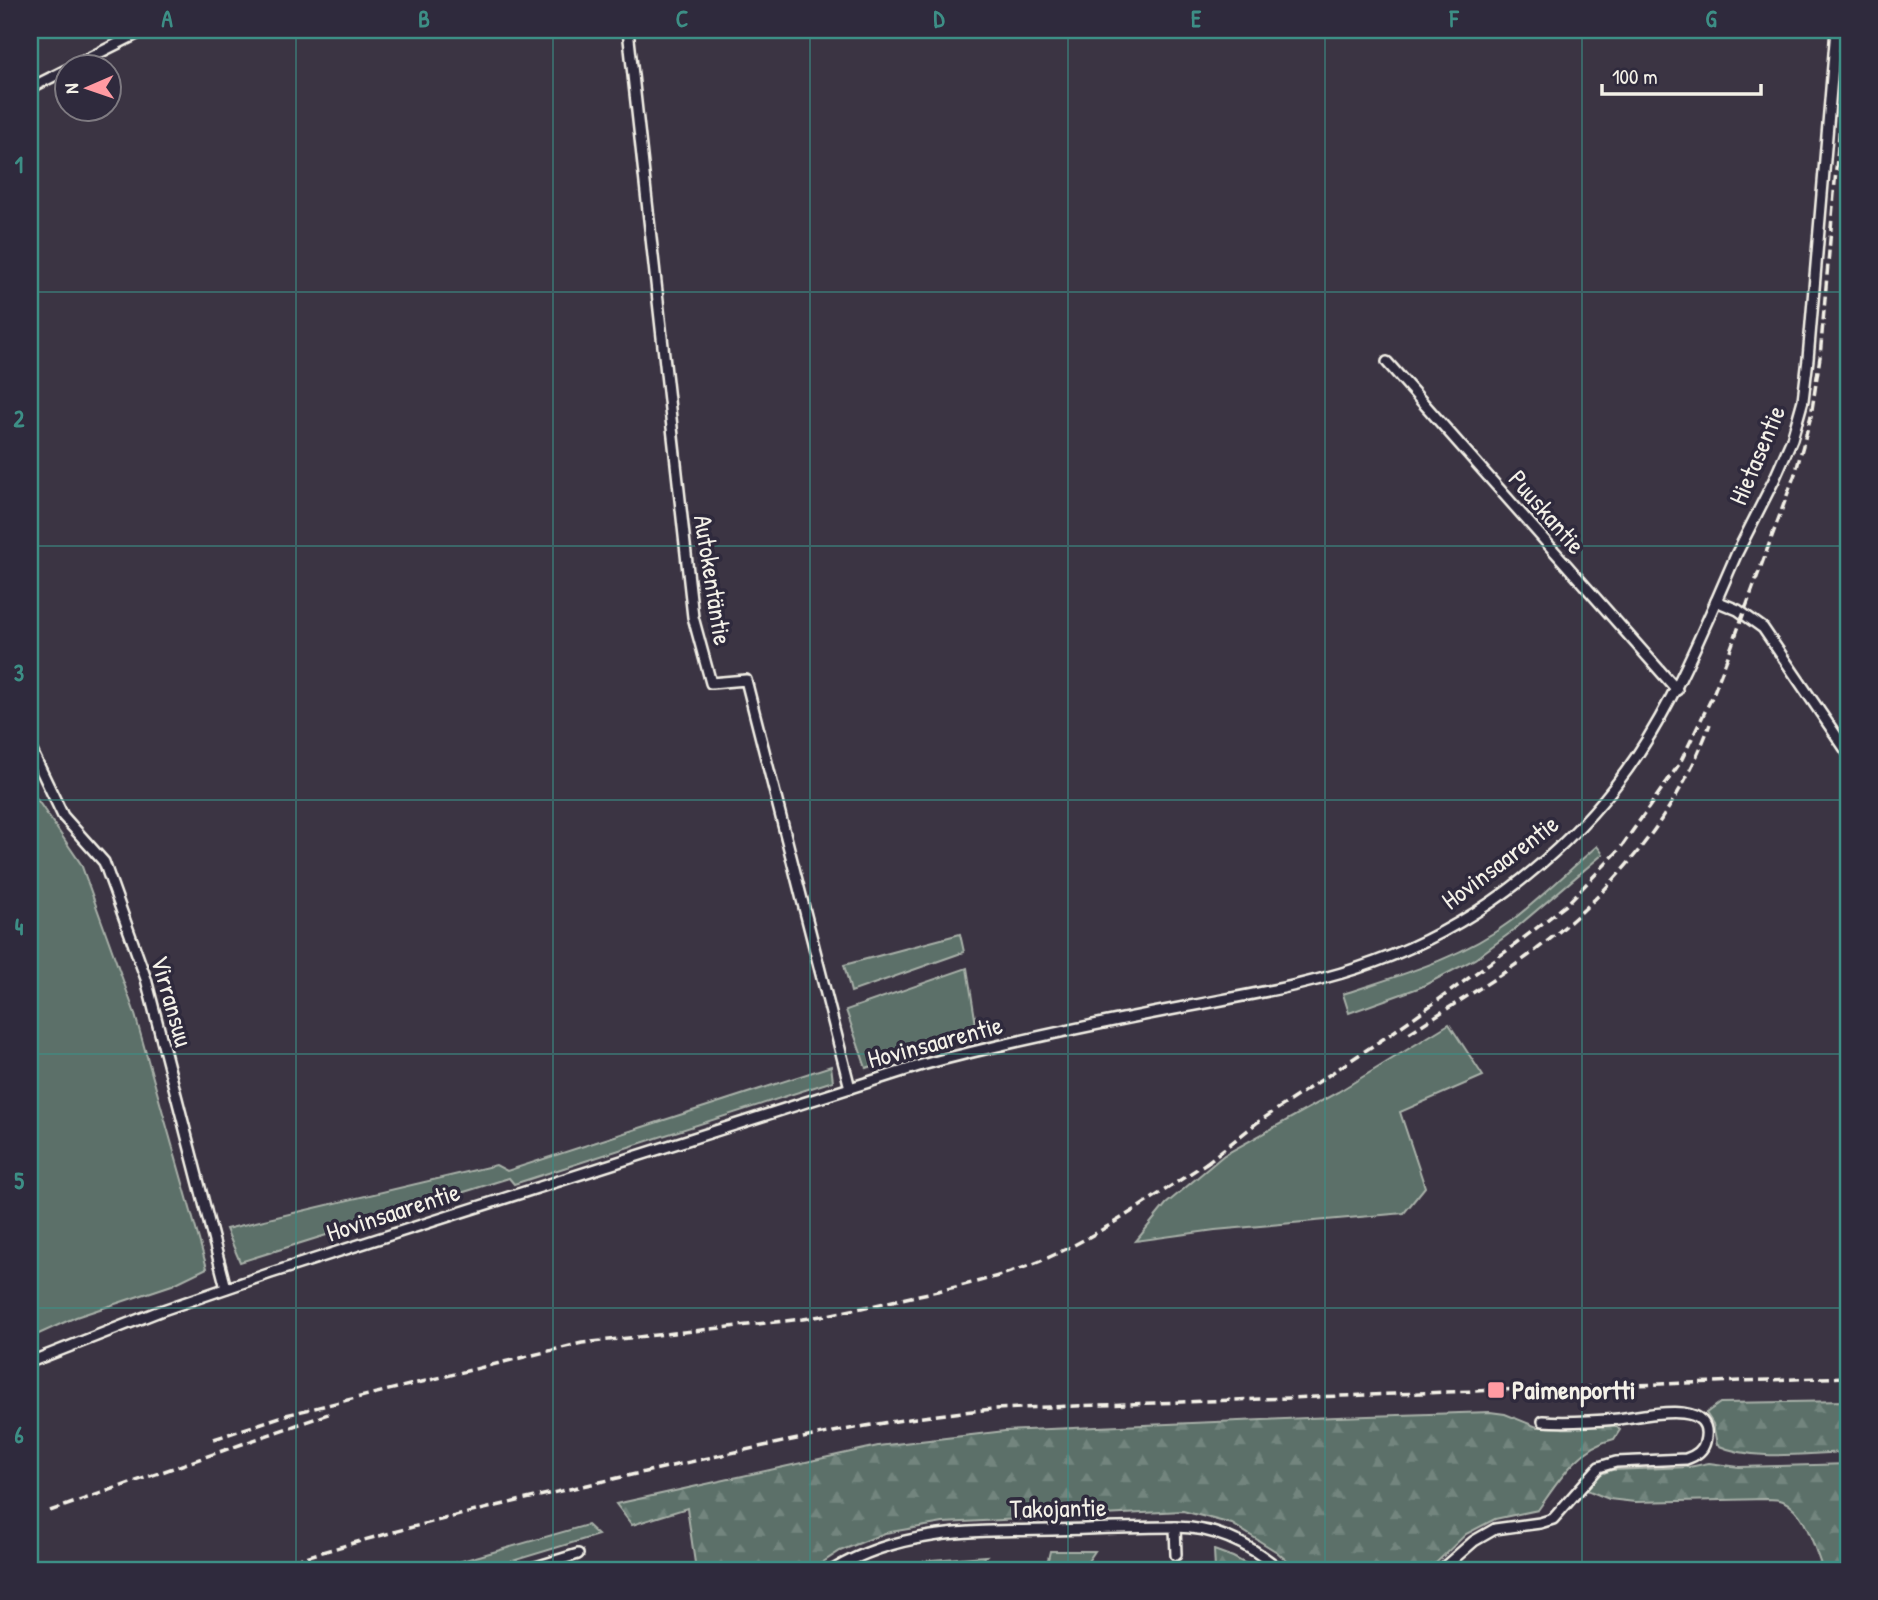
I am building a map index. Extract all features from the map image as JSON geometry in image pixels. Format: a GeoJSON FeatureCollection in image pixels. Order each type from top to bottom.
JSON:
{"type":"FeatureCollection","features":[{"type":"Feature","properties":{"kind":"street"},"geometry":{"type":"LineString","coordinates":[[101,52],[145,30]]}},
{"type":"Feature","properties":{"kind":"street","name":"Autokentäntie"},"geometry":{"type":"LineString","coordinates":[[628,30],[693,617],[711,683],[746,680],[850,1088]]}},
{"type":"Feature","properties":{"kind":"street","name":"Hietasentie"},"geometry":{"type":"LineString","coordinates":[[1716,601],[1792,439],[1803,400],[1836,30]]}},
{"type":"Feature","properties":{"kind":"street"},"geometry":{"type":"LineString","coordinates":[[30,88],[52,77]]}},
{"type":"Feature","properties":{"kind":"street","name":"Puuskantie"},"geometry":{"type":"LineString","coordinates":[[1387,362],[1676,690]]}},
{"type":"Feature","properties":{"kind":"street"},"geometry":{"type":"LineString","coordinates":[[1716,601],[1738,610],[1763,628],[1845,743],[1848,753]]}},
{"type":"Feature","properties":{"kind":"street","name":"Hovinsaarentie"},"geometry":{"type":"LineString","coordinates":[[30,1362],[226,1288],[850,1088],[971,1052],[1333,976],[1416,945],[1500,896],[1546,860],[1583,824],[1616,784],[1676,690],[1716,601]]}},
{"type":"Feature","properties":{"kind":"street","name":"Virransuu"},"geometry":{"type":"LineString","coordinates":[[30,747],[63,816],[104,862],[146,979],[226,1288]]}},
{"type":"Feature","properties":{"kind":"street"},"geometry":{"type":"LineString","coordinates":[[1441,1570],[1474,1541],[1496,1529],[1553,1519],[1599,1467],[1616,1462],[1686,1459],[1695,1456],[1706,1441],[1703,1424],[1687,1413],[1647,1413],[1618,1419],[1543,1421]]}},
{"type":"Feature","properties":{"kind":"street"},"geometry":{"type":"LineString","coordinates":[[1175,1527],[1176,1555]]}},
{"type":"Feature","properties":{"kind":"street","name":"Takojantie"},"geometry":{"type":"LineString","coordinates":[[833,1570],[891,1543],[947,1532],[1175,1527],[1202,1528],[1235,1539],[1255,1550],[1280,1570]]}},
{"type":"Feature","properties":{"kind":"street"},"geometry":{"type":"LineString","coordinates":[[526,1570],[578,1554]]}},
{"type":"Feature","properties":{"kind":"green space"},"geometry":{"type":"Polygon","coordinates":[[[30,789],[81,864],[134,1011],[207,1268],[172,1285],[76,1317],[30,1338],[30,789]]]}},
{"type":"Feature","properties":{"kind":"green space"},"geometry":{"type":"Polygon","coordinates":[[[1597,846],[1603,854],[1475,959],[1421,987],[1349,1013],[1343,994],[1430,964],[1492,934],[1533,903],[1597,846]]]}},
{"type":"Feature","properties":{"kind":"green space"},"geometry":{"type":"Polygon","coordinates":[[[960,934],[964,952],[851,992],[844,965],[960,934]]]}},
{"type":"Feature","properties":{"kind":"green space"},"geometry":{"type":"Polygon","coordinates":[[[967,968],[977,1031],[866,1068],[846,1010],[967,968]]]}},
{"type":"Feature","properties":{"kind":"green space"},"geometry":{"type":"Polygon","coordinates":[[[1449,1024],[1483,1076],[1400,1112],[1425,1187],[1404,1213],[1215,1230],[1136,1241],[1166,1204],[1224,1155],[1338,1092],[1449,1024]]]}},
{"type":"Feature","properties":{"kind":"green space"},"geometry":{"type":"Polygon","coordinates":[[[831,1066],[833,1081],[514,1184],[509,1178],[240,1262],[226,1229],[496,1165],[507,1171],[831,1066]]]}},
{"type":"Feature","properties":{"kind":"green space"},"geometry":{"type":"Polygon","coordinates":[[[1848,1401],[1848,1452],[1764,1455],[1732,1450],[1717,1445],[1713,1424],[1706,1413],[1720,1403],[1848,1401]]]}},
{"type":"Feature","properties":{"kind":"green space"},"geometry":{"type":"Polygon","coordinates":[[[1490,1412],[1505,1414],[1537,1427],[1615,1425],[1620,1430],[1614,1439],[1601,1443],[1579,1458],[1561,1477],[1538,1510],[1495,1519],[1466,1534],[1436,1563],[1416,1570],[1297,1570],[1277,1552],[1232,1524],[1183,1511],[943,1523],[885,1533],[840,1551],[811,1570],[696,1570],[687,1508],[632,1525],[616,1504],[878,1446],[1005,1431],[1490,1412]]]}},
{"type":"Feature","properties":{"kind":"green space"},"geometry":{"type":"Polygon","coordinates":[[[1709,1463],[1739,1467],[1848,1464],[1848,1570],[1823,1570],[1803,1521],[1791,1506],[1781,1500],[1635,1502],[1609,1499],[1587,1490],[1601,1474],[1612,1470],[1689,1467],[1709,1463]]]}},
{"type":"Feature","properties":{"kind":"green space"},"geometry":{"type":"Polygon","coordinates":[[[587,1525],[598,1535],[483,1570],[362,1570],[448,1565],[587,1525]]]}},
{"type":"Feature","properties":{"kind":"green space"},"geometry":{"type":"Polygon","coordinates":[[[1214,1550],[1233,1557],[1257,1570],[1215,1570],[1214,1550]]]}},
{"type":"Feature","properties":{"kind":"green space"},"geometry":{"type":"Polygon","coordinates":[[[1050,1551],[1095,1551],[1082,1570],[1042,1570],[1046,1568],[1050,1551]]]}},
{"type":"Feature","properties":{"kind":"green space"},"geometry":{"type":"Polygon","coordinates":[[[986,1556],[970,1570],[880,1570],[931,1560],[986,1556]]]}},
{"type":"Feature","properties":{"kind":"railway"},"geometry":{"type":"LineString","coordinates":[[1205,1164],[1258,1122],[1392,1033],[1566,905],[1619,850],[1680,763],[1712,697],[1728,656],[1796,471],[1811,416],[1820,357],[1848,30]]}},
{"type":"Feature","properties":{"kind":"railway"},"geometry":{"type":"LineString","coordinates":[[1409,1033],[1552,938],[1608,885],[1657,826],[1695,760],[1710,724]]}},
{"type":"Feature","properties":{"kind":"railway"},"geometry":{"type":"LineString","coordinates":[[214,1439],[286,1415],[582,1343],[803,1319],[989,1279],[1023,1268],[1076,1244],[1211,1160]]}},
{"type":"Feature","properties":{"kind":"railway"},"geometry":{"type":"LineString","coordinates":[[264,1570],[408,1528],[504,1504],[735,1452],[907,1419],[994,1409],[1848,1377]]}},
{"type":"Feature","properties":{"kind":"railway"},"geometry":{"type":"LineString","coordinates":[[50,1511],[331,1413]]}},
{"type":"Feature","properties":{"kind":"place","name":"Paimenportti"},"geometry":{"type":"Point","coordinates":[1496,1390]}}]}
